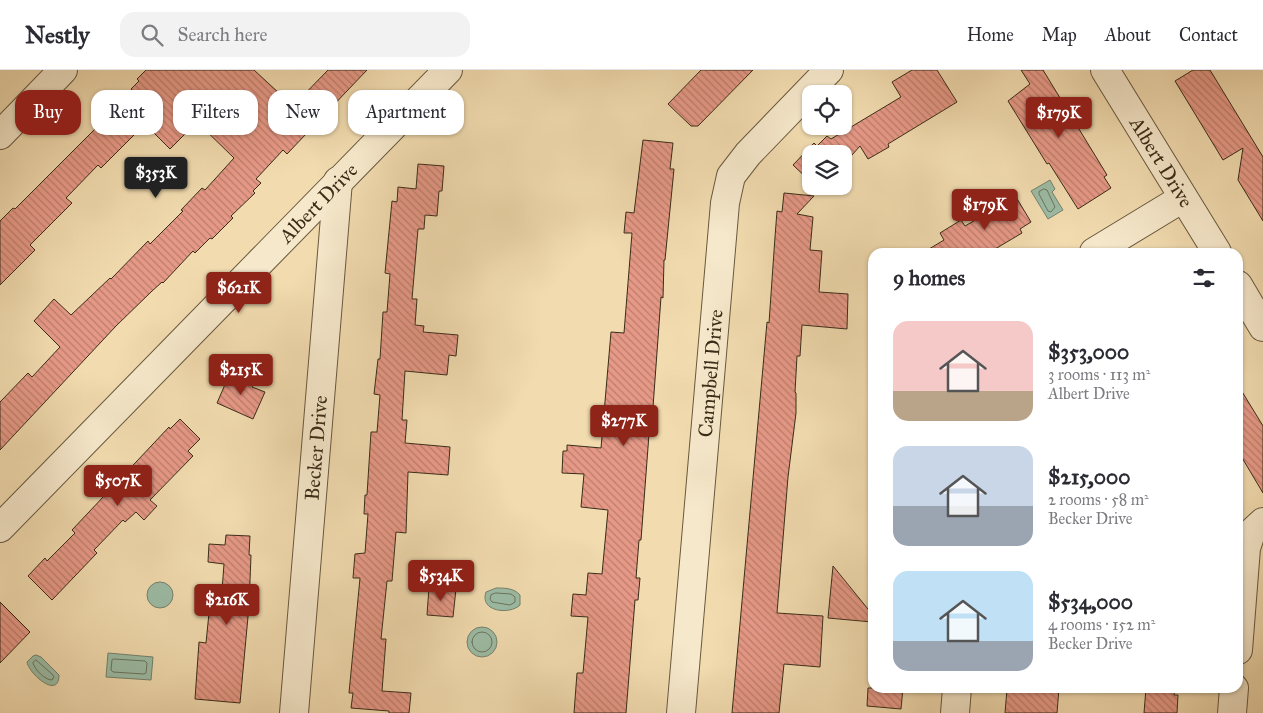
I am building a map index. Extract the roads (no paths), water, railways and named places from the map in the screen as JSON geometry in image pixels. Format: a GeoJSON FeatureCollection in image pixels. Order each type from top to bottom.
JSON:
{"type":"FeatureCollection","features":[{"type":"Feature","properties":{"kind":"street"},"geometry":{"type":"LineString","coordinates":[[0,135],[63,70]]}},
{"type":"Feature","properties":{"kind":"street","name":"Albert Drive"},"geometry":{"type":"LineString","coordinates":[[0,528],[448,70]]}},
{"type":"Feature","properties":{"kind":"street","name":"Campbell Drive"},"geometry":{"type":"LineString","coordinates":[[681,713],[725,203],[731,176],[748,154],[829,70]]}},
{"type":"Feature","properties":{"kind":"street","name":"Albert Drive"},"geometry":{"type":"LineString","coordinates":[[1105,70],[1214,248]]}},
{"type":"Feature","properties":{"kind":"street","name":"Becker Drive"},"geometry":{"type":"LineString","coordinates":[[294,713],[338,181]]}},
{"type":"Feature","properties":{"kind":"street"},"geometry":{"type":"LineString","coordinates":[[1101,248],[1183,198]]}},
{"type":"Feature","properties":{"kind":"street"},"geometry":{"type":"LineString","coordinates":[[1243,293],[1263,326]]}},
{"type":"Feature","properties":{"kind":"street"},"geometry":{"type":"LineString","coordinates":[[1243,586],[1246,548],[1251,533],[1263,522]]}},
{"type":"Feature","properties":{"kind":"street"},"geometry":{"type":"LineString","coordinates":[[955,713],[957,693]]}},
{"type":"Feature","properties":{"kind":"street"},"geometry":{"type":"LineString","coordinates":[[1232,713],[1234,693]]}},
{"type":"Feature","properties":{"kind":"water"},"geometry":{"type":"Polygon","coordinates":[[[1050,180],[1055,189],[1052,192],[1063,210],[1048,219],[1031,191],[1050,180]]]}},
{"type":"Feature","properties":{"kind":"water"},"geometry":{"type":"Polygon","coordinates":[[[160,582],[169,586],[173,595],[169,604],[160,608],[151,604],[147,595],[151,586],[160,582]]]}},
{"type":"Feature","properties":{"kind":"water"},"geometry":{"type":"Polygon","coordinates":[[[496,588],[509,589],[518,593],[520,595],[520,605],[503,611],[491,608],[485,599],[486,592],[496,588]]]}},
{"type":"Feature","properties":{"kind":"water"},"geometry":{"type":"Polygon","coordinates":[[[482,627],[493,631],[497,642],[493,653],[482,657],[471,653],[467,642],[471,631],[482,627]]]}},
{"type":"Feature","properties":{"kind":"water"},"geometry":{"type":"Polygon","coordinates":[[[108,653],[153,657],[151,680],[106,677],[108,653]]]}},
{"type":"Feature","properties":{"kind":"water"},"geometry":{"type":"Polygon","coordinates":[[[36,655],[41,657],[59,675],[58,682],[54,685],[49,685],[38,678],[29,667],[27,662],[36,655]]]}}]}
